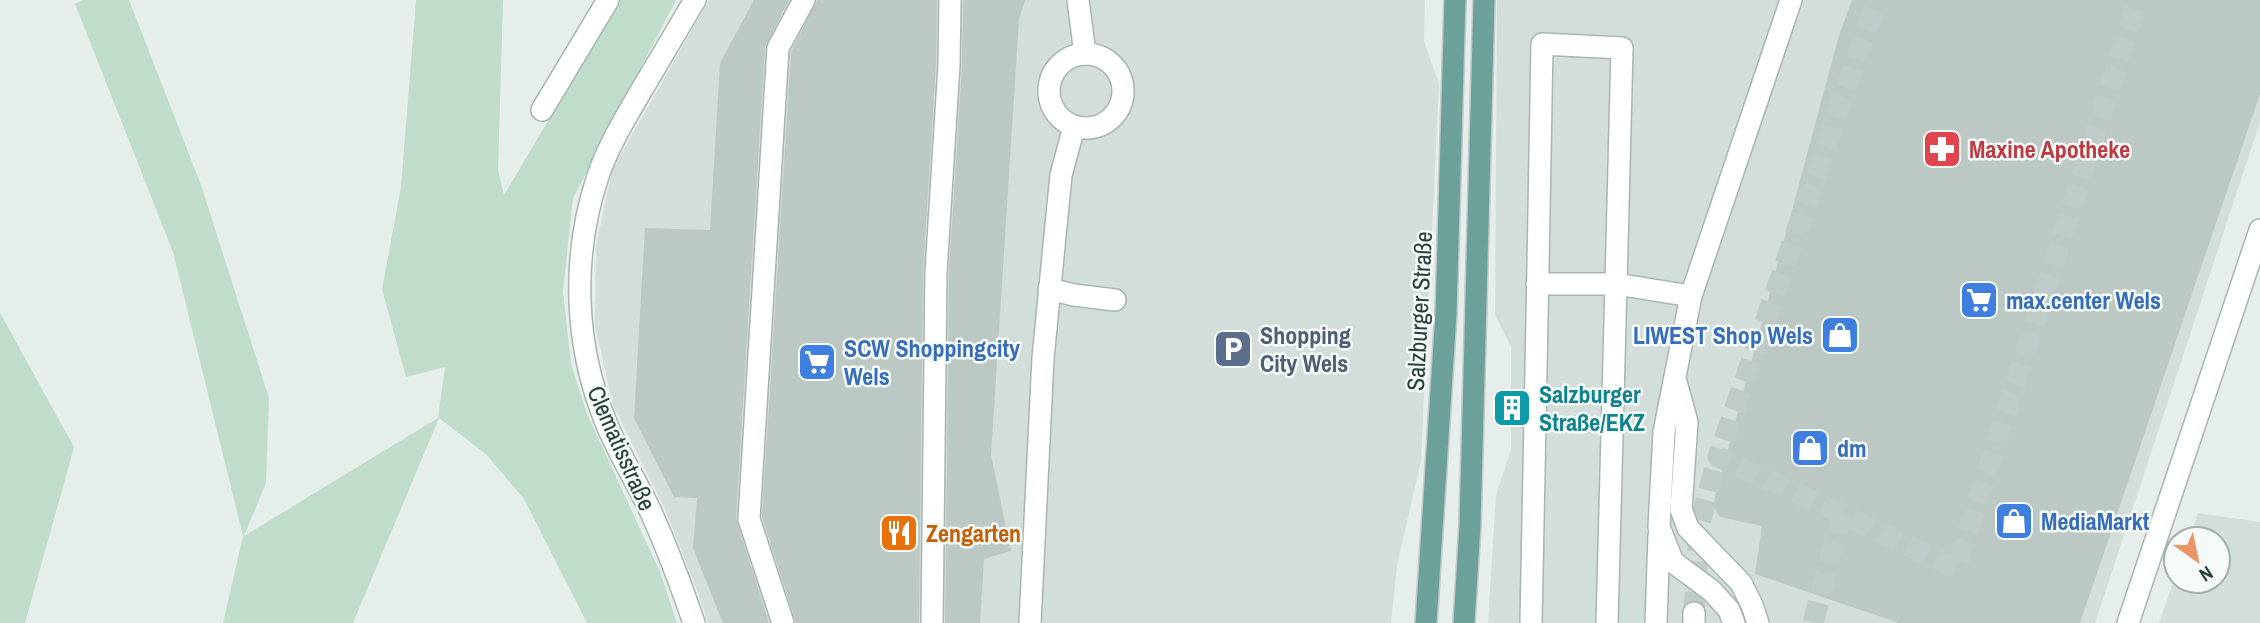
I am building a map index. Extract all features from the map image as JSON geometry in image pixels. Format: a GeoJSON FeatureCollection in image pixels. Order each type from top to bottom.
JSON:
{"type":"FeatureCollection","features":[{"type":"Feature","properties":{"kind":"main road","name":"Salzburger Straße"},"geometry":{"type":"LineString","coordinates":[[1426,623],[1446,313],[1455,0]]}},
{"type":"Feature","properties":{"kind":"main road"},"geometry":{"type":"LineString","coordinates":[[1464,623],[1470,525],[1484,0]]}},
{"type":"Feature","properties":{"kind":"street"},"geometry":{"type":"LineString","coordinates":[[542,110],[608,0]]}},
{"type":"Feature","properties":{"kind":"street","name":"Clematisstraße"},"geometry":{"type":"LineString","coordinates":[[694,623],[669,555],[607,426],[589,376],[581,328],[579,272],[586,220],[603,165],[617,133],[695,0]]}},
{"type":"Feature","properties":{"kind":"street"},"geometry":{"type":"LineString","coordinates":[[783,623],[749,519],[778,48],[804,0]]}},
{"type":"Feature","properties":{"kind":"street"},"geometry":{"type":"LineString","coordinates":[[932,623],[936,272],[949,65],[950,0]]}},
{"type":"Feature","properties":{"kind":"street"},"geometry":{"type":"LineString","coordinates":[[1079,0],[1085,54]]}},
{"type":"Feature","properties":{"kind":"street"},"geometry":{"type":"LineString","coordinates":[[1767,76],[1775,0]]}},
{"type":"Feature","properties":{"kind":"street"},"geometry":{"type":"LineString","coordinates":[[1656,623],[1664,432],[1691,296],[1791,0]]}},
{"type":"Feature","properties":{"kind":"street"},"geometry":{"type":"LineString","coordinates":[[1531,623],[1542,44],[1622,48],[1607,623]]}},
{"type":"Feature","properties":{"kind":"street"},"geometry":{"type":"LineString","coordinates":[[1085,54],[1109,62],[1117,71],[1123,95],[1121,106],[1106,122],[1096,127],[1074,127],[1056,114],[1050,103],[1049,92],[1055,70],[1074,56],[1085,54]]}},
{"type":"Feature","properties":{"kind":"street"},"geometry":{"type":"LineString","coordinates":[[1030,623],[1038,441],[1049,289],[1061,175],[1074,127]]}},
{"type":"Feature","properties":{"kind":"street"},"geometry":{"type":"LineString","coordinates":[[2128,623],[2260,230]]}},
{"type":"Feature","properties":{"kind":"street"},"geometry":{"type":"LineString","coordinates":[[1537,284],[1616,284],[1691,296]]}},
{"type":"Feature","properties":{"kind":"street"},"geometry":{"type":"LineString","coordinates":[[1049,289],[1115,300]]}},
{"type":"Feature","properties":{"kind":"street"},"geometry":{"type":"LineString","coordinates":[[1675,380],[1687,422],[1681,509],[1688,528],[1741,583],[1758,623]]}},
{"type":"Feature","properties":{"kind":"street"},"geometry":{"type":"LineString","coordinates":[[1659,527],[1673,562],[1712,591],[1730,610],[1734,623]]}},
{"type":"Feature","properties":{"kind":"shaded area"},"geometry":{"type":"Polygon","coordinates":[[[709,0],[1425,0],[1424,41],[1439,84],[1421,461],[1397,565],[1391,623],[708,623],[665,509],[613,405],[595,326],[596,246],[612,170],[709,0]]]}},
{"type":"Feature","properties":{"kind":"shaded area"},"geometry":{"type":"Polygon","coordinates":[[[1497,0],[2260,0],[2260,122],[2095,623],[1488,623],[1496,495],[1511,450],[1511,347],[1495,315],[1497,0]]]}},
{"type":"Feature","properties":{"kind":"shaded area"},"geometry":{"type":"Polygon","coordinates":[[[2198,513],[2260,522],[2260,623],[2159,623],[2169,595],[2232,595],[2232,525],[2194,525],[2198,513]]]}},
{"type":"Feature","properties":{"kind":"green space"},"geometry":{"type":"Polygon","coordinates":[[[82,0],[129,0],[201,185],[269,398],[266,483],[244,536],[438,418],[445,367],[406,377],[382,289],[401,187],[416,0],[503,0],[498,170],[504,195],[620,0],[676,0],[573,198],[563,291],[571,364],[587,414],[660,572],[677,623],[587,623],[524,499],[486,454],[439,418],[353,623],[223,623],[243,536],[173,252],[75,4],[82,0]]]}},
{"type":"Feature","properties":{"kind":"green space"},"geometry":{"type":"Polygon","coordinates":[[[0,313],[74,447],[25,623],[0,623],[0,313]]]}},
{"type":"Feature","properties":{"kind":"building"},"geometry":{"type":"Polygon","coordinates":[[[754,0],[789,0],[765,47],[736,518],[769,623],[723,623],[693,548],[697,498],[674,497],[634,418],[645,228],[710,230],[720,63],[754,0]]]}},
{"type":"Feature","properties":{"kind":"building"},"geometry":{"type":"Polygon","coordinates":[[[817,0],[937,0],[936,64],[923,272],[919,623],[796,623],[762,517],[791,52],[817,0]]]}},
{"type":"Feature","properties":{"kind":"building"},"geometry":{"type":"Polygon","coordinates":[[[963,0],[1025,0],[1019,19],[991,455],[1011,551],[984,559],[980,623],[945,623],[949,272],[962,66],[963,0]]]}},
{"type":"Feature","properties":{"kind":"building","name":"max.center Wels"},"geometry":{"type":"Polygon","coordinates":[[[1852,0],[2260,0],[2260,94],[2080,623],[1899,623],[1755,574],[1762,526],[1720,517],[1713,505],[1839,35],[1852,0]]]}},
{"type":"Feature","properties":{"kind":"tunnel"},"geometry":{"type":"LineString","coordinates":[[1842,514],[1718,457],[1877,0]]}},
{"type":"Feature","properties":{"kind":"tunnel"},"geometry":{"type":"LineString","coordinates":[[1813,623],[1842,514],[1956,569],[2138,0]]}},
{"type":"Feature","properties":{"kind":"tunnel"},"geometry":{"type":"LineString","coordinates":[[1694,613],[1699,526],[1718,457]]}},
{"type":"Feature","properties":{"kind":"place","name":"Maxine Apotheke"},"geometry":{"type":"Point","coordinates":[1942,149]}},
{"type":"Feature","properties":{"kind":"place","name":"max.center Wels"},"geometry":{"type":"Point","coordinates":[1979,300]}},
{"type":"Feature","properties":{"kind":"place","name":"LIWEST Shop Wels"},"geometry":{"type":"Point","coordinates":[1840,335]}},
{"type":"Feature","properties":{"kind":"place","name":"Shopping City Wels"},"geometry":{"type":"Point","coordinates":[1233,349]}},
{"type":"Feature","properties":{"kind":"place","name":"SCW Shoppingcity Wels"},"geometry":{"type":"Point","coordinates":[817,362]}},
{"type":"Feature","properties":{"kind":"place","name":"Salzburger Straße/EKZ"},"geometry":{"type":"Point","coordinates":[1512,408]}},
{"type":"Feature","properties":{"kind":"place","name":"dm"},"geometry":{"type":"Point","coordinates":[1810,448]}},
{"type":"Feature","properties":{"kind":"place","name":"MediaMarkt"},"geometry":{"type":"Point","coordinates":[2014,521]}},
{"type":"Feature","properties":{"kind":"place","name":"Zengarten"},"geometry":{"type":"Point","coordinates":[899,533]}}]}
